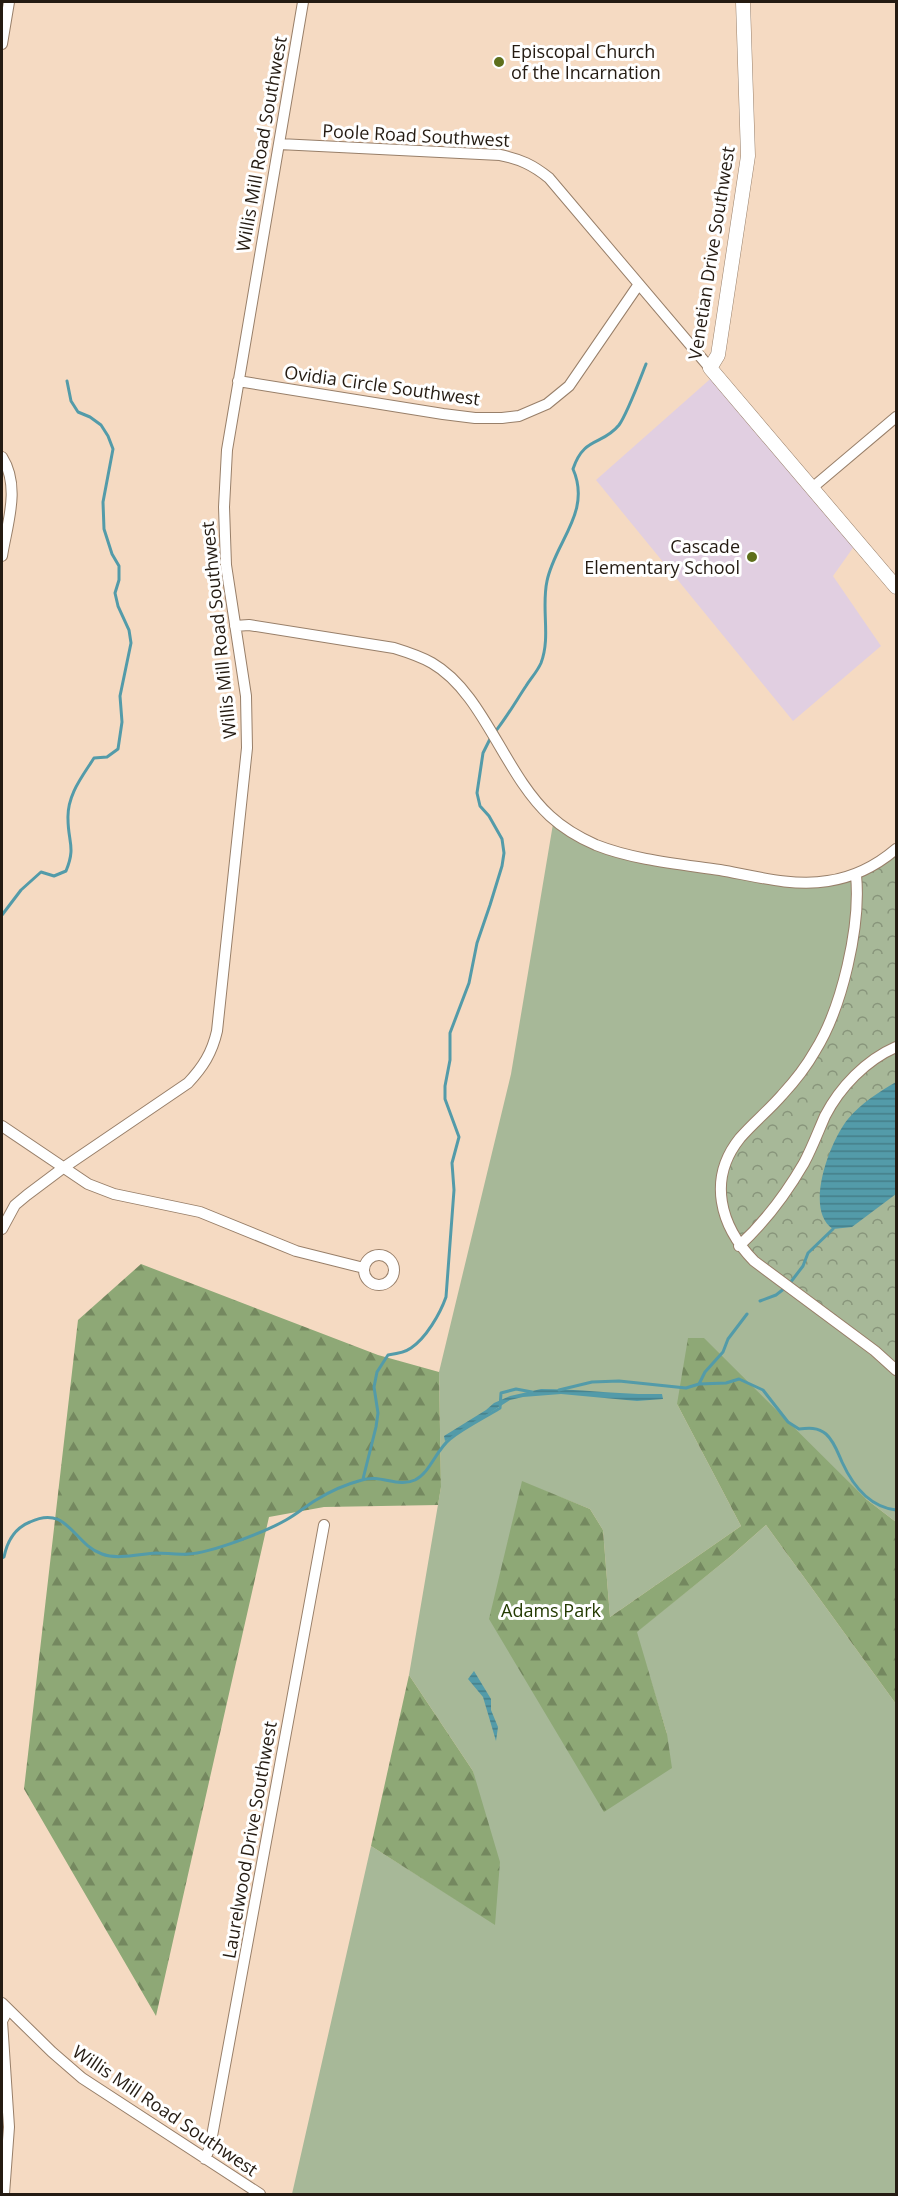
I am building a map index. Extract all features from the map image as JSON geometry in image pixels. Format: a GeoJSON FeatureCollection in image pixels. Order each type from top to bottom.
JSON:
{"type":"FeatureCollection","features":[{"type":"Feature","properties":{"kind":"street"},"geometry":{"type":"LineString","coordinates":[[2,44],[9,2]]}},
{"type":"Feature","properties":{"kind":"street","name":"Willis Mill Road Southwest"},"geometry":{"type":"LineString","coordinates":[[2,1229],[15,1205],[63,1168],[188,1083],[204,1065],[214,1046],[247,748],[246,696],[226,565],[224,507],[227,450],[303,2]]}},
{"type":"Feature","properties":{"kind":"street","name":"Venetian Drive Southwest"},"geometry":{"type":"LineString","coordinates":[[743,2],[748,156],[718,355],[710,368],[897,587]]}},
{"type":"Feature","properties":{"kind":"street","name":"Poole Road Southwest"},"geometry":{"type":"LineString","coordinates":[[279,144],[500,155],[522,160],[549,178],[710,368]]}},
{"type":"Feature","properties":{"kind":"street","name":"Ovidia Circle Southwest"},"geometry":{"type":"LineString","coordinates":[[238,381],[443,414],[476,418],[519,416],[547,404],[569,386],[639,284]]}},
{"type":"Feature","properties":{"kind":"street"},"geometry":{"type":"LineString","coordinates":[[812,488],[897,417]]}},
{"type":"Feature","properties":{"kind":"street"},"geometry":{"type":"LineString","coordinates":[[2,457],[11,479],[12,494],[2,556]]}},
{"type":"Feature","properties":{"kind":"street"},"geometry":{"type":"LineString","coordinates":[[235,626],[249,625],[394,648],[415,654],[433,663],[452,677],[467,694],[524,786],[538,803],[565,828],[596,845],[640,857],[784,881],[826,882],[856,875],[873,867],[897,849]]}},
{"type":"Feature","properties":{"kind":"street"},"geometry":{"type":"LineString","coordinates":[[856,875],[858,895],[846,969],[839,998],[828,1027],[802,1072],[740,1138],[731,1152],[721,1188],[722,1208],[728,1228],[739,1246],[754,1261],[897,1370]]}},
{"type":"Feature","properties":{"kind":"street"},"geometry":{"type":"LineString","coordinates":[[739,1246],[760,1226],[782,1199],[805,1162],[834,1100],[848,1082],[864,1066],[897,1047]]}},
{"type":"Feature","properties":{"kind":"street"},"geometry":{"type":"LineString","coordinates":[[2,1126],[88,1184],[114,1194],[200,1212],[296,1251],[364,1268]]}},
{"type":"Feature","properties":{"kind":"street","name":"Laurelwood Drive Southwest"},"geometry":{"type":"LineString","coordinates":[[205,2159],[210,2147],[324,1526]]}},
{"type":"Feature","properties":{"kind":"street"},"geometry":{"type":"LineString","coordinates":[[4,2194],[9,2127],[2,2021],[5,2006]]}},
{"type":"Feature","properties":{"kind":"street","name":"Willis Mill Road Southwest"},"geometry":{"type":"LineString","coordinates":[[5,2006],[82,2078],[260,2194]]}},
{"type":"Feature","properties":{"kind":"shaded area","name":"Cascade Elementary School"},"geometry":{"type":"Polygon","coordinates":[[[717,373],[860,538],[833,576],[881,646],[793,721],[596,480],[717,373]]]}},
{"type":"Feature","properties":{"kind":"green space"},"geometry":{"type":"Polygon","coordinates":[[[554,818],[586,845],[632,858],[821,881],[861,877],[846,971],[746,1256],[896,1375],[896,1522],[866,1499],[677,1404],[741,1526],[610,1617],[603,1530],[590,1509],[522,1482],[667,1734],[636,1632],[766,1525],[896,1704],[896,2194],[292,2194],[371,1846],[495,1924],[473,1771],[409,1675],[441,1487],[439,1372],[511,1074],[554,818]]]}},
{"type":"Feature","properties":{"kind":"green space"},"geometry":{"type":"Polygon","coordinates":[[[896,848],[896,1375],[746,1256],[721,1214],[724,1166],[731,1142],[784,1098],[825,1035],[846,971],[861,877],[896,848]]]}},
{"type":"Feature","properties":{"kind":"green space"},"geometry":{"type":"Polygon","coordinates":[[[141,1264],[378,1355],[439,1372],[441,1487],[438,1505],[324,1507],[269,1517],[156,2016],[24,1789],[78,1320],[141,1264]]]}},
{"type":"Feature","properties":{"kind":"green space","name":"Adams Park"},"geometry":{"type":"Polygon","coordinates":[[[688,1338],[704,1338],[866,1499],[896,1522],[896,1704],[766,1525],[637,1632],[667,1734],[672,1768],[604,1812],[489,1619],[522,1481],[590,1509],[603,1530],[610,1617],[741,1526],[677,1404],[688,1338]]]}},
{"type":"Feature","properties":{"kind":"green space"},"geometry":{"type":"Polygon","coordinates":[[[409,1675],[473,1771],[500,1862],[495,1925],[371,1846],[409,1675]]]}},
{"type":"Feature","properties":{"kind":"water"},"geometry":{"type":"Polygon","coordinates":[[[896,1082],[896,1194],[852,1227],[833,1229],[824,1220],[820,1207],[820,1191],[834,1142],[848,1119],[859,1108],[896,1082]]]}},
{"type":"Feature","properties":{"kind":"water"},"geometry":{"type":"Polygon","coordinates":[[[541,1389],[662,1394],[663,1399],[637,1401],[561,1394],[523,1397],[510,1400],[445,1441],[444,1436],[494,1403],[510,1396],[541,1389]]]}},
{"type":"Feature","properties":{"kind":"water"},"geometry":{"type":"Polygon","coordinates":[[[474,1671],[491,1699],[491,1710],[498,1727],[496,1741],[483,1697],[468,1679],[474,1671]]]}},
{"type":"Feature","properties":{"kind":"waterway"},"geometry":{"type":"LineString","coordinates":[[495,732],[538,669],[544,653],[545,591],[551,567],[575,513],[578,485],[573,469],[577,458],[588,446],[613,432],[619,425],[646,364]]}},
{"type":"Feature","properties":{"kind":"waterway"},"geometry":{"type":"LineString","coordinates":[[2,915],[21,890],[41,872],[54,876],[66,871],[71,856],[68,810],[73,794],[94,758],[107,757],[118,749],[122,722],[120,696],[131,643],[129,630],[115,593],[119,580],[119,566],[112,554],[104,529],[103,502],[113,449],[101,425],[78,412],[71,401],[67,381]]}},
{"type":"Feature","properties":{"kind":"waterway"},"geometry":{"type":"LineString","coordinates":[[363,1479],[378,1413],[374,1387],[377,1372],[388,1355],[408,1350],[417,1344],[436,1318],[446,1297],[454,1190],[452,1163],[459,1137],[445,1099],[450,1060],[450,1033],[469,983],[477,943],[502,866],[504,853],[502,839],[489,816],[480,806],[477,793],[483,753],[491,737]]}},
{"type":"Feature","properties":{"kind":"waterway"},"geometry":{"type":"LineString","coordinates":[[790,1283],[803,1266],[808,1253],[833,1229]]}},
{"type":"Feature","properties":{"kind":"waterway"},"geometry":{"type":"LineString","coordinates":[[760,1301],[776,1295],[785,1288]]}},
{"type":"Feature","properties":{"kind":"waterway"},"geometry":{"type":"LineString","coordinates":[[699,1384],[705,1372],[723,1352],[728,1339],[747,1314]]}},
{"type":"Feature","properties":{"kind":"waterway"},"geometry":{"type":"LineString","coordinates":[[559,1390],[592,1382],[619,1381],[686,1388],[739,1379],[763,1390],[788,1422],[799,1429],[816,1429],[826,1434],[834,1444],[846,1471],[863,1494],[878,1505],[896,1510]]}},
{"type":"Feature","properties":{"kind":"waterway"},"geometry":{"type":"LineString","coordinates":[[2,1558],[16,1532],[30,1522],[43,1518],[53,1518],[62,1522],[92,1549],[108,1556],[188,1554],[224,1546],[277,1525],[338,1488],[369,1479],[402,1483],[415,1480],[425,1472],[450,1439],[500,1408],[501,1393],[516,1389],[532,1392]]}},
{"type":"Feature","properties":{"kind":"place","name":"Episcopal Church of the Incarnation"},"geometry":{"type":"Point","coordinates":[499,62]}},
{"type":"Feature","properties":{"kind":"place","name":"Cascade Elementary School"},"geometry":{"type":"Point","coordinates":[752,557]}}]}
